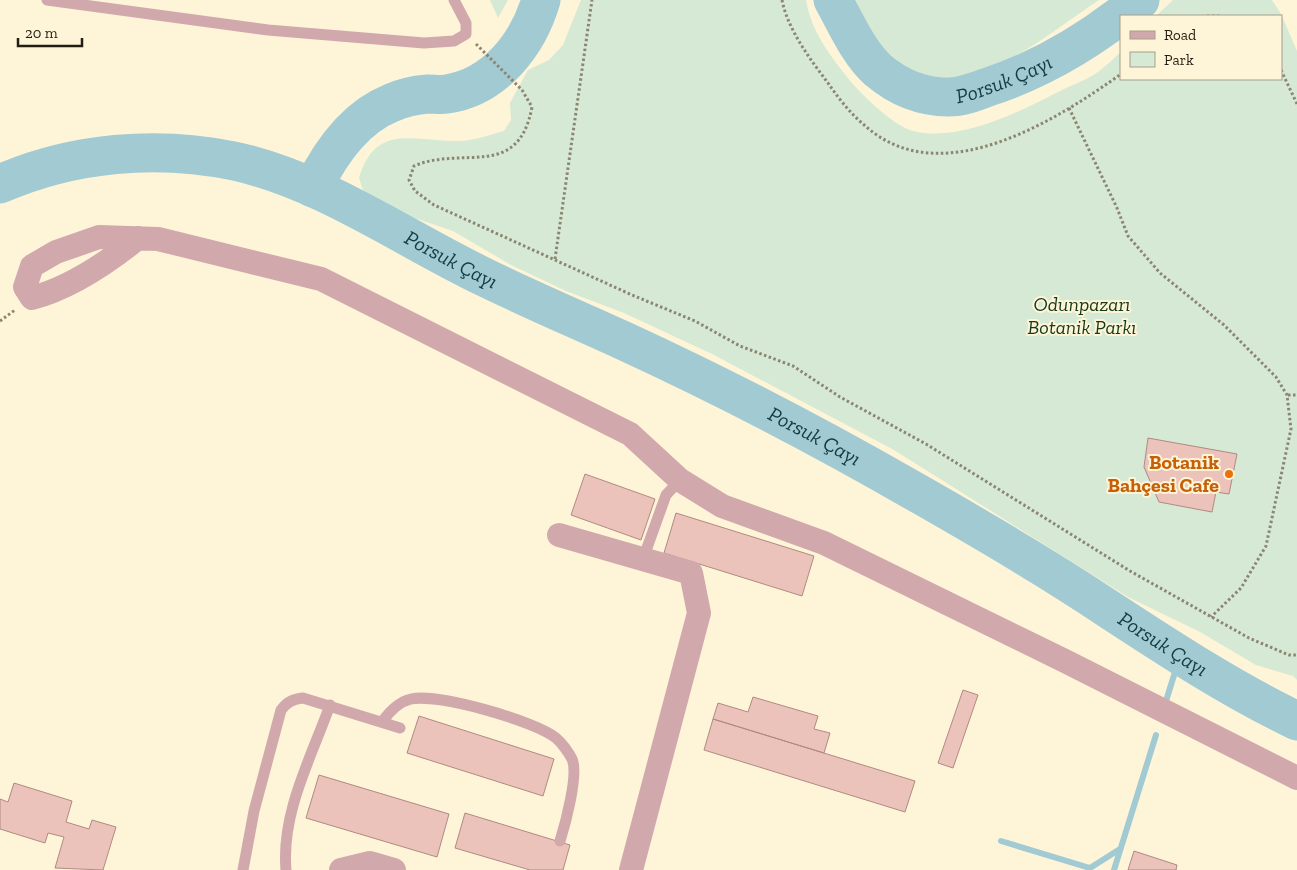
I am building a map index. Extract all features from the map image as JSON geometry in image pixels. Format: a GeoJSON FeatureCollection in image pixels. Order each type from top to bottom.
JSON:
{"type":"FeatureCollection","features":[{"type":"Feature","properties":{"kind":"street"},"geometry":{"type":"LineString","coordinates":[[138,238],[158,239],[321,279],[630,434],[680,480],[722,506],[824,543],[1065,661],[1297,778]]}},
{"type":"Feature","properties":{"kind":"street"},"geometry":{"type":"LineString","coordinates":[[558,535],[691,573],[699,613],[631,870]]}},
{"type":"Feature","properties":{"kind":"street"},"geometry":{"type":"LineString","coordinates":[[352,869],[370,863],[394,870]]}},
{"type":"Feature","properties":{"kind":"lane"},"geometry":{"type":"LineString","coordinates":[[46,0],[268,30],[424,43],[454,41],[466,34],[466,23],[454,0]]}},
{"type":"Feature","properties":{"kind":"lane"},"geometry":{"type":"LineString","coordinates":[[643,559],[666,495],[680,480]]}},
{"type":"Feature","properties":{"kind":"lane"},"geometry":{"type":"LineString","coordinates":[[382,722],[402,703],[428,697],[457,703],[536,726],[557,739],[573,761],[571,805],[560,841]]}},
{"type":"Feature","properties":{"kind":"lane"},"geometry":{"type":"LineString","coordinates":[[242,870],[254,811],[281,710],[285,705],[296,699],[330,705],[400,728]]}},
{"type":"Feature","properties":{"kind":"lane"},"geometry":{"type":"LineString","coordinates":[[286,870],[287,832],[291,810],[330,705]]}},
{"type":"Feature","properties":{"kind":"path"},"geometry":{"type":"LineString","coordinates":[[555,260],[592,0]]}},
{"type":"Feature","properties":{"kind":"path"},"geometry":{"type":"LineString","coordinates":[[782,0],[790,22],[809,58],[847,110],[875,134],[907,149],[942,152],[975,150],[1015,138],[1069,108],[1120,75]]}},
{"type":"Feature","properties":{"kind":"path"},"geometry":{"type":"LineString","coordinates":[[483,50],[522,90],[532,107],[528,128],[521,139],[505,151],[486,158],[446,158],[414,166],[409,180],[415,191],[434,205],[695,321],[740,346],[793,366],[840,397],[926,444],[1060,529],[1211,617],[1249,638],[1289,655],[1297,655]]}},
{"type":"Feature","properties":{"kind":"path"},"geometry":{"type":"LineString","coordinates":[[1282,72],[1297,104]]}},
{"type":"Feature","properties":{"kind":"path"},"geometry":{"type":"LineString","coordinates":[[1069,108],[1117,208],[1128,236],[1160,273],[1224,325],[1276,377],[1287,396],[1291,429],[1266,546],[1240,588],[1211,617]]}},
{"type":"Feature","properties":{"kind":"path"},"geometry":{"type":"LineString","coordinates":[[1287,396],[1297,395]]}},
{"type":"Feature","properties":{"kind":"green space"},"geometry":{"type":"Polygon","coordinates":[[[490,0],[508,0],[498,18],[490,0]]]}},
{"type":"Feature","properties":{"kind":"green space","name":"Odunpazarı Botanik Parkı"},"geometry":{"type":"Polygon","coordinates":[[[581,0],[806,0],[808,11],[820,39],[857,89],[895,122],[913,131],[931,134],[971,129],[1011,115],[1090,77],[1120,53],[1120,80],[1282,80],[1282,16],[1297,51],[1297,680],[1293,676],[1256,665],[1200,632],[1128,597],[894,450],[712,354],[624,313],[566,291],[511,265],[453,231],[403,214],[375,200],[363,190],[359,178],[366,160],[375,149],[386,142],[412,138],[464,141],[504,131],[511,120],[510,103],[528,70],[549,60],[563,45],[581,0]]]}},
{"type":"Feature","properties":{"kind":"green space"},"geometry":{"type":"Polygon","coordinates":[[[856,0],[1099,0],[1028,49],[1002,63],[975,74],[948,78],[922,73],[896,59],[882,48],[869,29],[856,0]]]}},
{"type":"Feature","properties":{"kind":"green space","name":"Odunpazarı Botanik Parkı"},"geometry":{"type":"Polygon","coordinates":[[[1173,0],[1272,0],[1281,14],[1157,15],[1173,0]]]}},
{"type":"Feature","properties":{"kind":"building"},"geometry":{"type":"Polygon","coordinates":[[[1148,438],[1237,454],[1229,494],[1216,492],[1212,512],[1159,502],[1144,467],[1148,438]]]}},
{"type":"Feature","properties":{"kind":"building"},"geometry":{"type":"Polygon","coordinates":[[[585,474],[655,499],[641,540],[571,515],[585,474]]]}},
{"type":"Feature","properties":{"kind":"building"},"geometry":{"type":"Polygon","coordinates":[[[676,513],[814,556],[802,596],[664,553],[676,513]]]}},
{"type":"Feature","properties":{"kind":"building"},"geometry":{"type":"Polygon","coordinates":[[[963,690],[978,695],[953,768],[938,763],[963,690]]]}},
{"type":"Feature","properties":{"kind":"building"},"geometry":{"type":"Polygon","coordinates":[[[753,697],[818,716],[814,729],[830,733],[824,753],[713,719],[718,703],[748,712],[753,697]]]}},
{"type":"Feature","properties":{"kind":"building"},"geometry":{"type":"Polygon","coordinates":[[[419,716],[554,759],[543,796],[407,753],[419,716]]]}},
{"type":"Feature","properties":{"kind":"building"},"geometry":{"type":"Polygon","coordinates":[[[713,719],[915,781],[905,812],[704,750],[713,719]]]}},
{"type":"Feature","properties":{"kind":"building"},"geometry":{"type":"Polygon","coordinates":[[[319,775],[449,814],[437,857],[306,818],[319,775]]]}},
{"type":"Feature","properties":{"kind":"building"},"geometry":{"type":"Polygon","coordinates":[[[14,783],[72,801],[66,822],[89,829],[92,820],[116,827],[103,870],[55,868],[64,837],[48,833],[45,843],[0,829],[0,799],[8,802],[14,783]]]}},
{"type":"Feature","properties":{"kind":"building"},"geometry":{"type":"Polygon","coordinates":[[[465,813],[570,845],[563,870],[530,870],[455,848],[465,813]]]}},
{"type":"Feature","properties":{"kind":"building"},"geometry":{"type":"Polygon","coordinates":[[[1134,851],[1177,865],[1176,870],[1128,870],[1134,851]]]}},
{"type":"Feature","properties":{"kind":"waterway","name":"Porsuk Çayı"},"geometry":{"type":"LineString","coordinates":[[313,188],[327,162],[344,138],[378,110],[395,101],[409,97],[447,94],[464,90],[480,83],[494,73],[507,61],[528,32],[541,0]]}},
{"type":"Feature","properties":{"kind":"waterway","name":"Porsuk Çayı"},"geometry":{"type":"LineString","coordinates":[[833,0],[858,46],[878,70],[902,86],[938,97],[963,95],[1009,80],[1068,51],[1120,16]]}},
{"type":"Feature","properties":{"kind":"waterway","name":"Porsuk Çayı"},"geometry":{"type":"LineString","coordinates":[[1122,15],[1140,0]]}},
{"type":"Feature","properties":{"kind":"waterway","name":"Porsuk Çayı"},"geometry":{"type":"LineString","coordinates":[[0,184],[28,173],[86,158],[145,153],[175,153],[234,161],[267,170],[299,182],[362,212],[484,277],[695,375],[841,450],[1012,548],[1225,682],[1297,721]]}},
{"type":"Feature","properties":{"kind":"waterway"},"geometry":{"type":"LineString","coordinates":[[1166,701],[1180,656]]}},
{"type":"Feature","properties":{"kind":"waterway"},"geometry":{"type":"LineString","coordinates":[[1114,870],[1156,735]]}},
{"type":"Feature","properties":{"kind":"waterway"},"geometry":{"type":"LineString","coordinates":[[1001,841],[1090,868],[1120,849]]}},
{"type":"Feature","properties":{"kind":"place","name":"Botanik Bahçesi Cafe"},"geometry":{"type":"Point","coordinates":[1229,474]}}]}
